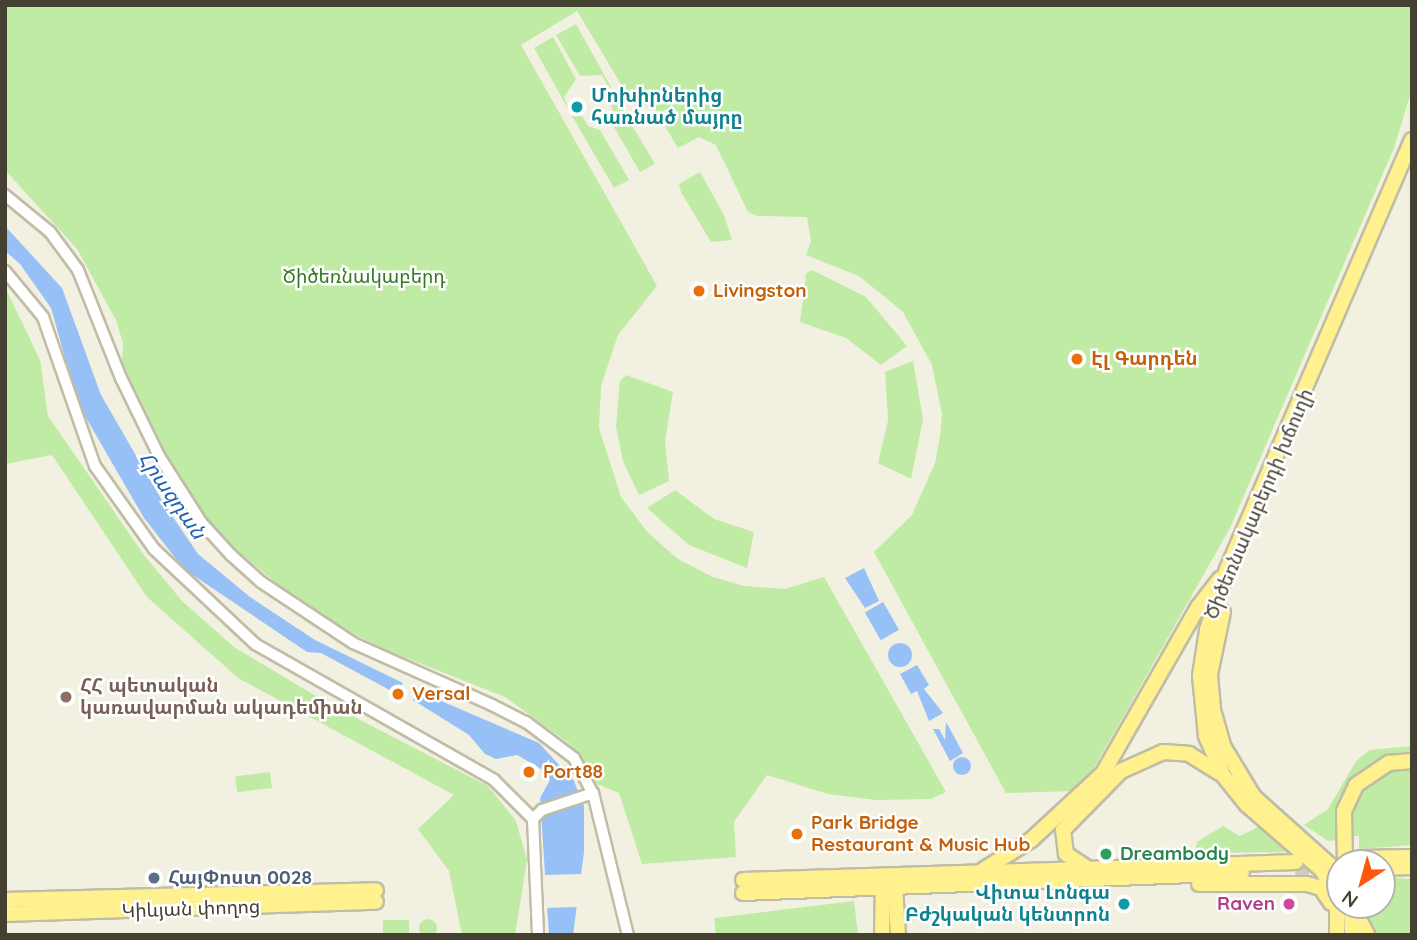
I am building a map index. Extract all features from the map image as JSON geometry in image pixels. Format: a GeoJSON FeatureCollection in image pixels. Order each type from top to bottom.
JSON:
{"type":"FeatureCollection","features":[{"type":"Feature","properties":{"kind":"main road","name":"Ծիծեռնակաբերդի խճուղի"},"geometry":{"type":"LineString","coordinates":[[1337,928],[1334,890],[1323,871],[1257,815],[1223,775],[1206,736],[1200,676],[1207,631],[1227,569],[1412,140]]}},
{"type":"Feature","properties":{"kind":"main road","name":"Ծիծեռնակաբերդի խճուղի"},"geometry":{"type":"LineString","coordinates":[[1326,861],[1254,797],[1232,766],[1213,710],[1212,652],[1234,579],[1412,166]]}},
{"type":"Feature","properties":{"kind":"main road"},"geometry":{"type":"LineString","coordinates":[[979,872],[1031,840],[1103,773],[1198,607],[1227,569]]}},
{"type":"Feature","properties":{"kind":"main road"},"geometry":{"type":"LineString","coordinates":[[1087,868],[1067,856],[1062,830],[1121,771],[1163,752],[1189,754],[1223,775]]}},
{"type":"Feature","properties":{"kind":"main road"},"geometry":{"type":"LineString","coordinates":[[1345,849],[1344,811],[1356,785],[1389,763],[1412,761]]}},
{"type":"Feature","properties":{"kind":"main road"},"geometry":{"type":"LineString","coordinates":[[1396,860],[1412,850]]}},
{"type":"Feature","properties":{"kind":"main road"},"geometry":{"type":"LineString","coordinates":[[743,886],[886,880],[1040,880],[1296,867],[1087,868],[979,872],[886,880]]}},
{"type":"Feature","properties":{"kind":"main road"},"geometry":{"type":"LineString","coordinates":[[882,935],[886,880]]}},
{"type":"Feature","properties":{"kind":"main road"},"geometry":{"type":"LineString","coordinates":[[886,880],[898,935]]}},
{"type":"Feature","properties":{"kind":"main road"},"geometry":{"type":"LineString","coordinates":[[1040,880],[1102,886],[1313,884],[1328,896],[1337,928]]}},
{"type":"Feature","properties":{"kind":"main road","name":"Կիևյան փողոց"},"geometry":{"type":"LineString","coordinates":[[5,914],[104,905],[376,896]]}},
{"type":"Feature","properties":{"kind":"main road","name":"Կիևյան փողոց"},"geometry":{"type":"LineString","coordinates":[[5,900],[104,905]]}},
{"type":"Feature","properties":{"kind":"main road"},"geometry":{"type":"LineString","coordinates":[[1359,919],[1367,935]]}},
{"type":"Feature","properties":{"kind":"street"},"geometry":{"type":"LineString","coordinates":[[5,195],[50,232],[78,270],[121,378],[159,456],[201,522],[231,555],[271,589],[353,643],[526,722],[574,758],[593,793],[628,935]]}},
{"type":"Feature","properties":{"kind":"street"},"geometry":{"type":"LineString","coordinates":[[5,271],[43,317],[95,466],[154,550],[205,602],[255,644],[494,780],[533,819],[538,935]]}},
{"type":"Feature","properties":{"kind":"street"},"geometry":{"type":"LineString","coordinates":[[533,819],[542,810],[580,795],[593,793]]}},
{"type":"Feature","properties":{"kind":"green space","name":"Ծիծեռնակաբերդ"},"geometry":{"type":"Polygon","coordinates":[[[5,5],[1412,5],[1412,89],[1394,148],[1230,528],[1091,773],[1072,791],[1006,793],[874,552],[912,515],[935,463],[940,437],[942,414],[932,365],[903,312],[859,276],[806,255],[811,241],[807,217],[757,216],[748,212],[716,145],[699,137],[678,148],[651,103],[636,109],[577,11],[521,45],[657,286],[618,335],[601,386],[599,428],[621,497],[648,533],[678,559],[713,577],[744,586],[785,589],[824,577],[946,792],[931,799],[876,800],[828,794],[767,775],[734,822],[736,857],[642,864],[619,793],[597,784],[570,744],[505,697],[381,648],[307,609],[207,525],[163,453],[122,364],[123,343],[116,320],[77,249],[5,170],[5,5]]]}},
{"type":"Feature","properties":{"kind":"green space"},"geometry":{"type":"Polygon","coordinates":[[[576,24],[611,87],[609,88],[602,75],[580,76],[556,35],[576,24]]]}},
{"type":"Feature","properties":{"kind":"green space"},"geometry":{"type":"Polygon","coordinates":[[[553,37],[576,79],[564,97],[570,112],[534,48],[553,37]]]}},
{"type":"Feature","properties":{"kind":"green space"},"geometry":{"type":"Polygon","coordinates":[[[612,92],[655,164],[640,172],[611,122],[613,110],[605,96],[612,92]]]}},
{"type":"Feature","properties":{"kind":"green space"},"geometry":{"type":"Polygon","coordinates":[[[579,111],[588,126],[600,130],[629,180],[614,188],[572,116],[579,111]]]}},
{"type":"Feature","properties":{"kind":"green space"},"geometry":{"type":"Polygon","coordinates":[[[700,172],[724,215],[732,240],[711,242],[681,192],[679,184],[700,172]]]}},
{"type":"Feature","properties":{"kind":"green space"},"geometry":{"type":"Polygon","coordinates":[[[812,270],[866,297],[907,346],[881,365],[846,338],[800,322],[806,274],[812,270]]]}},
{"type":"Feature","properties":{"kind":"green space"},"geometry":{"type":"Polygon","coordinates":[[[5,287],[40,360],[48,416],[144,555],[182,601],[234,647],[331,705],[488,786],[516,821],[527,860],[515,935],[462,935],[449,871],[418,829],[454,795],[238,678],[147,597],[52,455],[5,464],[5,287]]]}},
{"type":"Feature","properties":{"kind":"green space"},"geometry":{"type":"Polygon","coordinates":[[[913,361],[923,419],[911,479],[878,463],[888,420],[885,372],[913,361]]]}},
{"type":"Feature","properties":{"kind":"green space"},"geometry":{"type":"Polygon","coordinates":[[[626,375],[673,392],[665,441],[669,481],[639,495],[623,461],[616,427],[620,381],[626,375]]]}},
{"type":"Feature","properties":{"kind":"green space"},"geometry":{"type":"Polygon","coordinates":[[[675,490],[714,519],[754,532],[747,568],[689,545],[647,508],[675,490]]]}},
{"type":"Feature","properties":{"kind":"green space"},"geometry":{"type":"Polygon","coordinates":[[[1412,746],[1412,756],[1386,759],[1365,768],[1353,780],[1338,807],[1339,840],[1328,841],[1304,825],[1328,809],[1356,761],[1370,750],[1412,746]]]}},
{"type":"Feature","properties":{"kind":"green space"},"geometry":{"type":"Polygon","coordinates":[[[1396,767],[1412,767],[1412,845],[1359,849],[1359,836],[1349,836],[1349,815],[1364,783],[1396,767]]]}},
{"type":"Feature","properties":{"kind":"green space"},"geometry":{"type":"Polygon","coordinates":[[[270,772],[272,788],[237,792],[235,776],[270,772]]]}},
{"type":"Feature","properties":{"kind":"green space"},"geometry":{"type":"Polygon","coordinates":[[[1223,826],[1240,836],[1260,826],[1294,852],[1195,853],[1197,842],[1223,826]]]}},
{"type":"Feature","properties":{"kind":"green space"},"geometry":{"type":"Polygon","coordinates":[[[1396,878],[1412,879],[1412,935],[1372,935],[1368,919],[1396,919],[1396,878]]]}},
{"type":"Feature","properties":{"kind":"green space"},"geometry":{"type":"Polygon","coordinates":[[[854,901],[858,935],[716,935],[714,918],[854,901]]]}},
{"type":"Feature","properties":{"kind":"green space"},"geometry":{"type":"Polygon","coordinates":[[[428,919],[434,922],[437,928],[434,934],[428,937],[422,934],[419,928],[422,922],[428,919]]]}},
{"type":"Feature","properties":{"kind":"green space"},"geometry":{"type":"Polygon","coordinates":[[[383,920],[409,920],[409,935],[383,935],[383,920]]]}},
{"type":"Feature","properties":{"kind":"water"},"geometry":{"type":"Polygon","coordinates":[[[5,226],[62,288],[101,395],[164,504],[198,554],[250,597],[315,640],[403,683],[397,694],[321,653],[307,652],[184,569],[144,518],[78,404],[51,308],[20,264],[5,251],[5,226]]]}},
{"type":"Feature","properties":{"kind":"water"},"geometry":{"type":"Polygon","coordinates":[[[864,568],[879,601],[865,608],[845,578],[864,568]]]}},
{"type":"Feature","properties":{"kind":"water"},"geometry":{"type":"Polygon","coordinates":[[[883,602],[899,630],[881,640],[865,612],[883,602]]]}},
{"type":"Feature","properties":{"kind":"water"},"geometry":{"type":"Polygon","coordinates":[[[900,643],[908,647],[912,655],[908,663],[900,667],[892,663],[888,655],[892,647],[900,643]]]}},
{"type":"Feature","properties":{"kind":"water"},"geometry":{"type":"Polygon","coordinates":[[[917,665],[929,685],[924,689],[943,713],[929,721],[917,691],[911,694],[900,674],[917,665]]]}},
{"type":"Feature","properties":{"kind":"water"},"geometry":{"type":"Polygon","coordinates":[[[418,691],[539,743],[574,781],[584,806],[584,852],[573,935],[549,935],[540,798],[550,780],[548,773],[517,755],[496,759],[485,754],[469,735],[413,700],[418,691]]]}},
{"type":"Feature","properties":{"kind":"water"},"geometry":{"type":"Polygon","coordinates":[[[946,722],[963,753],[950,761],[933,729],[939,729],[945,740],[946,722]]]}},
{"type":"Feature","properties":{"kind":"water"},"geometry":{"type":"Polygon","coordinates":[[[958,757],[966,757],[971,766],[969,773],[958,775],[953,770],[953,762],[958,757]]]}},
{"type":"Feature","properties":{"kind":"pier"},"geometry":{"type":"Polygon","coordinates":[[[584,874],[580,907],[544,908],[542,875],[584,874]]]}},
{"type":"Feature","properties":{"kind":"tunnel"},"geometry":{"type":"LineString","coordinates":[[1295,871],[1326,870]]}},
{"type":"Feature","properties":{"kind":"place","name":"Մոխիրներից հառնած մայրը"},"geometry":{"type":"Point","coordinates":[577,107]}},
{"type":"Feature","properties":{"kind":"place","name":"Livingston"},"geometry":{"type":"Point","coordinates":[699,291]}},
{"type":"Feature","properties":{"kind":"place","name":"Էլ Գարդեն"},"geometry":{"type":"Point","coordinates":[1077,359]}},
{"type":"Feature","properties":{"kind":"place","name":"Versal"},"geometry":{"type":"Point","coordinates":[398,694]}},
{"type":"Feature","properties":{"kind":"place","name":"ՀՀ պետական կառավարման ակադեմիան"},"geometry":{"type":"Point","coordinates":[66,697]}},
{"type":"Feature","properties":{"kind":"place","name":"Port88"},"geometry":{"type":"Point","coordinates":[529,772]}},
{"type":"Feature","properties":{"kind":"place","name":"Park Bridge Restaurant & Music Hub"},"geometry":{"type":"Point","coordinates":[797,834]}},
{"type":"Feature","properties":{"kind":"place","name":"Dreambody"},"geometry":{"type":"Point","coordinates":[1106,854]}},
{"type":"Feature","properties":{"kind":"place","name":"ՀայՓոստ 0028"},"geometry":{"type":"Point","coordinates":[154,878]}},
{"type":"Feature","properties":{"kind":"place","name":"Վիտա Լոնգա Բժշկական կենտրոն"},"geometry":{"type":"Point","coordinates":[1124,904]}},
{"type":"Feature","properties":{"kind":"place","name":"Raven"},"geometry":{"type":"Point","coordinates":[1289,904]}},
{"type":"Feature","properties":{"kind":"water label","name":"Հրազդան"},"geometry":{"type":"Point","coordinates":[173,495]}}]}
